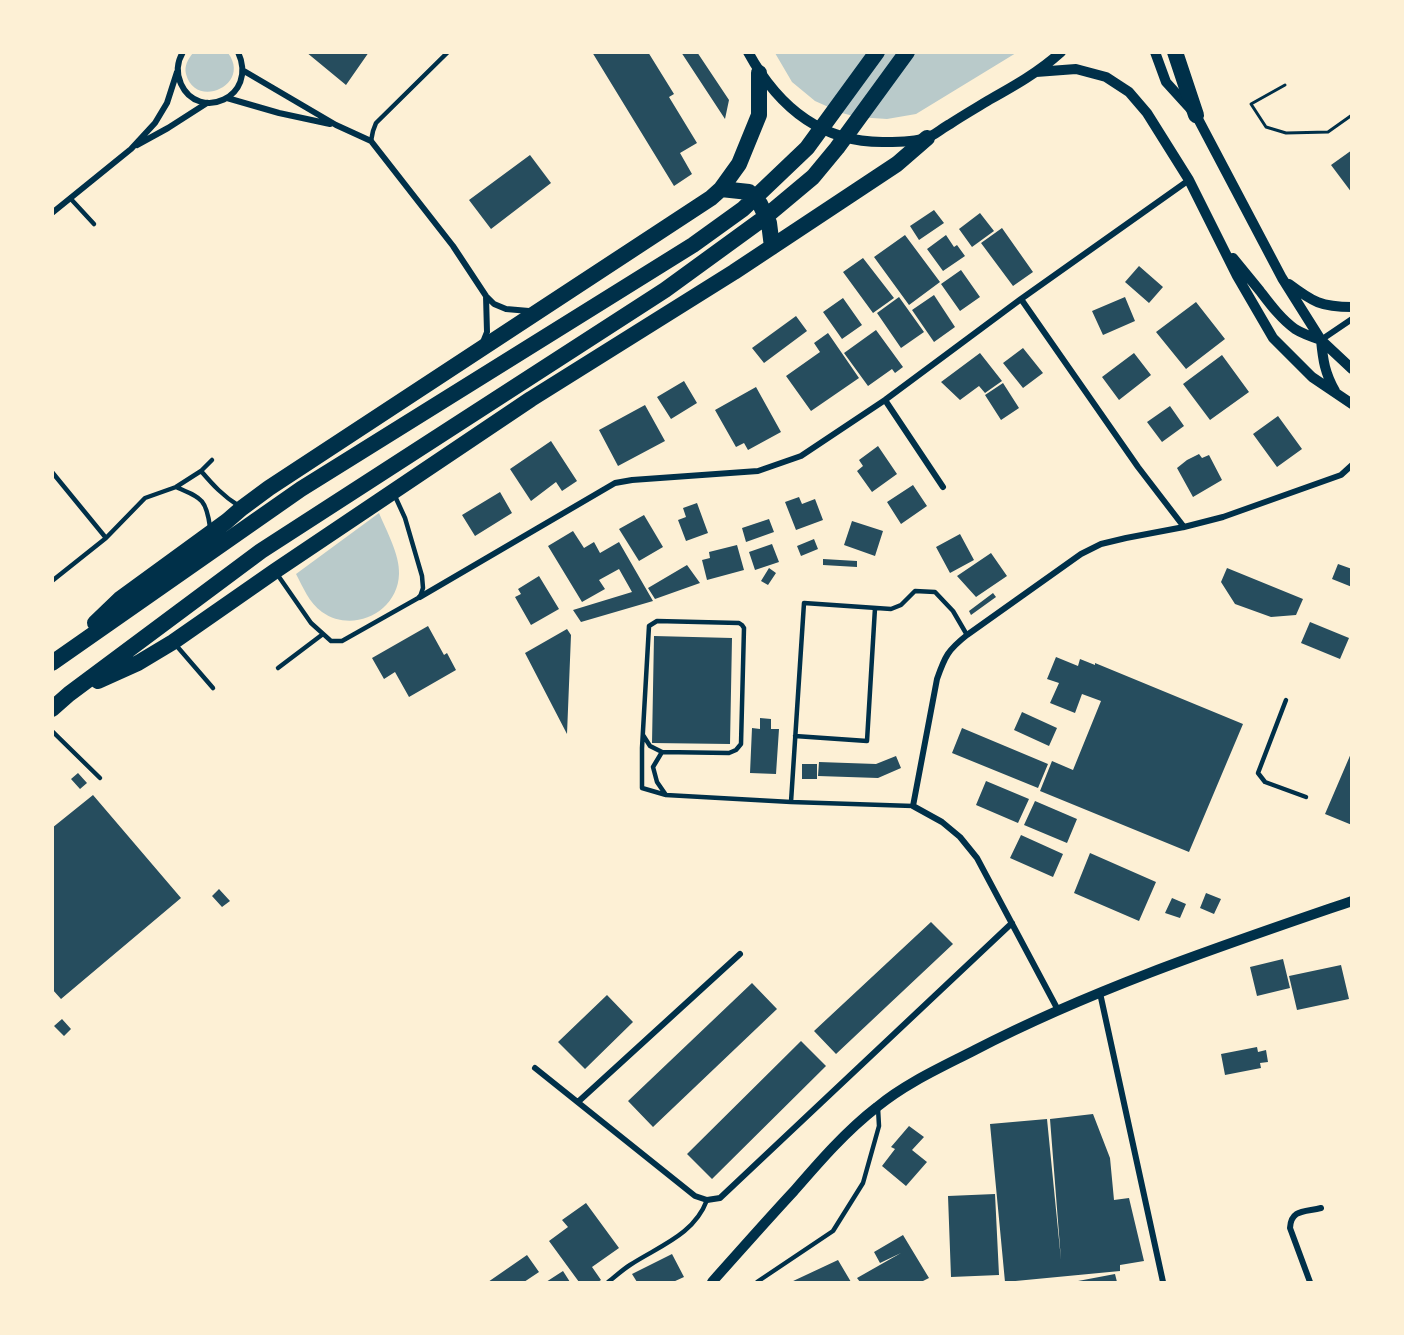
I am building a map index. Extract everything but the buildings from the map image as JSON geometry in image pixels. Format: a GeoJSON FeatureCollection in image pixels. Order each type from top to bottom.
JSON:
{"type":"FeatureCollection","features":[{"type":"Feature","properties":{"kind":"highway"},"geometry":{"type":"LineString","coordinates":[[53,663],[301,489],[693,245],[743,209],[807,148],[877,52]]}},
{"type":"Feature","properties":{"kind":"highway"},"geometry":{"type":"LineString","coordinates":[[52,709],[261,550],[664,290],[764,218],[813,177],[907,52]]}},
{"type":"Feature","properties":{"kind":"highway"},"geometry":{"type":"LineString","coordinates":[[1175,52],[1196,116]]}},
{"type":"Feature","properties":{"kind":"highway"},"geometry":{"type":"LineString","coordinates":[[53,663],[120,599],[242,508],[711,198],[721,189],[739,164],[759,115],[759,73]]}},
{"type":"Feature","properties":{"kind":"highway"},"geometry":{"type":"LineString","coordinates":[[69,694],[138,663],[173,642],[531,399],[728,276],[897,164],[927,138]]}},
{"type":"Feature","properties":{"kind":"highway"},"geometry":{"type":"LineString","coordinates":[[721,189],[749,192],[760,204],[770,223],[772,247]]}},
{"type":"Feature","properties":{"kind":"street"},"geometry":{"type":"LineString","coordinates":[[52,213],[131,148],[155,123],[167,103],[183,52]]}},
{"type":"Feature","properties":{"kind":"street"},"geometry":{"type":"LineString","coordinates":[[177,72],[184,89],[190,96],[207,103],[218,102],[236,91],[241,82],[244,71],[238,52]]}},
{"type":"Feature","properties":{"kind":"street"},"geometry":{"type":"LineString","coordinates":[[748,52],[759,73],[783,102],[795,112],[835,135],[871,142],[898,142],[927,138],[1036,72],[1061,52]]}},
{"type":"Feature","properties":{"kind":"street"},"geometry":{"type":"LineString","coordinates":[[1155,52],[1166,82],[1196,116],[1282,278],[1321,340],[1352,369]]}},
{"type":"Feature","properties":{"kind":"street"},"geometry":{"type":"LineString","coordinates":[[1036,72],[1076,69],[1106,77],[1129,92],[1148,113],[1189,180],[1237,276],[1273,338],[1312,377],[1352,404]]}},
{"type":"Feature","properties":{"kind":"street"},"geometry":{"type":"LineString","coordinates":[[244,71],[336,125],[371,141],[453,246],[486,297],[494,304],[506,309],[523,312],[539,311]]}},
{"type":"Feature","properties":{"kind":"street"},"geometry":{"type":"LineString","coordinates":[[227,98],[279,113],[336,125]]}},
{"type":"Feature","properties":{"kind":"street"},"geometry":{"type":"LineString","coordinates":[[131,148],[207,103]]}},
{"type":"Feature","properties":{"kind":"street"},"geometry":{"type":"LineString","coordinates":[[420,597],[615,483],[758,471],[801,456],[885,400],[1021,299],[1189,180]]}},
{"type":"Feature","properties":{"kind":"street"},"geometry":{"type":"LineString","coordinates":[[1226,250],[1277,313],[1294,328],[1321,340]]}},
{"type":"Feature","properties":{"kind":"street"},"geometry":{"type":"LineString","coordinates":[[1282,278],[1309,299],[1324,305],[1352,307]]}},
{"type":"Feature","properties":{"kind":"street"},"geometry":{"type":"LineString","coordinates":[[479,351],[487,333],[486,297]]}},
{"type":"Feature","properties":{"kind":"street"},"geometry":{"type":"LineString","coordinates":[[1021,299],[1138,467],[1184,527]]}},
{"type":"Feature","properties":{"kind":"street"},"geometry":{"type":"LineString","coordinates":[[1321,340],[1352,319]]}},
{"type":"Feature","properties":{"kind":"street"},"geometry":{"type":"LineString","coordinates":[[1321,340],[1326,375],[1336,393]]}},
{"type":"Feature","properties":{"kind":"street"},"geometry":{"type":"LineString","coordinates":[[885,400],[944,487]]}},
{"type":"Feature","properties":{"kind":"street"},"geometry":{"type":"LineString","coordinates":[[1058,1010],[977,858],[960,837],[942,822],[913,806],[937,679],[943,663],[952,647],[967,635],[1081,554],[1101,544],[1223,517],[1341,475],[1352,465]]}},
{"type":"Feature","properties":{"kind":"street"},"geometry":{"type":"LineString","coordinates":[[712,1282],[827,1153],[878,1106],[905,1088],[993,1041],[1100,992],[1307,915],[1352,901]]}},
{"type":"Feature","properties":{"kind":"street"},"geometry":{"type":"LineString","coordinates":[[535,1068],[695,1196],[707,1200],[720,1198],[1012,923]]}},
{"type":"Feature","properties":{"kind":"street"},"geometry":{"type":"LineString","coordinates":[[579,1101],[740,954]]}},
{"type":"Feature","properties":{"kind":"street"},"geometry":{"type":"LineString","coordinates":[[1100,992],[1163,1282]]}},
{"type":"Feature","properties":{"kind":"street"},"geometry":{"type":"LineString","coordinates":[[1310,1282],[1290,1228],[1290,1219],[1295,1214],[1321,1208]]}},
{"type":"Feature","properties":{"kind":"lane"},"geometry":{"type":"LineString","coordinates":[[371,141],[376,123],[448,52]]}},
{"type":"Feature","properties":{"kind":"lane"},"geometry":{"type":"LineString","coordinates":[[70,198],[94,224]]}},
{"type":"Feature","properties":{"kind":"lane"},"geometry":{"type":"LineString","coordinates":[[52,581],[106,538],[144,498],[176,487],[201,471],[212,460]]}},
{"type":"Feature","properties":{"kind":"lane"},"geometry":{"type":"LineString","coordinates":[[201,471],[227,499],[242,508]]}},
{"type":"Feature","properties":{"kind":"lane"},"geometry":{"type":"LineString","coordinates":[[52,472],[106,538]]}},
{"type":"Feature","properties":{"kind":"lane"},"geometry":{"type":"LineString","coordinates":[[176,487],[203,501],[207,508],[211,532]]}},
{"type":"Feature","properties":{"kind":"lane"},"geometry":{"type":"LineString","coordinates":[[275,571],[311,623],[331,640],[342,641],[420,597],[423,588],[422,576],[405,518],[393,492]]}},
{"type":"Feature","properties":{"kind":"lane"},"geometry":{"type":"LineString","coordinates":[[791,802],[804,603],[891,609],[902,605],[915,591],[935,592],[953,611],[967,635]]}},
{"type":"Feature","properties":{"kind":"lane"},"geometry":{"type":"LineString","coordinates":[[795,736],[867,741],[875,608]]}},
{"type":"Feature","properties":{"kind":"lane"},"geometry":{"type":"LineString","coordinates":[[643,735],[650,746],[662,752],[729,753],[736,750],[741,744],[744,628],[739,622],[657,621],[649,627],[643,735],[642,788],[666,795],[913,806]]}},
{"type":"Feature","properties":{"kind":"lane"},"geometry":{"type":"LineString","coordinates":[[278,668],[323,634]]}},
{"type":"Feature","properties":{"kind":"lane"},"geometry":{"type":"LineString","coordinates":[[173,642],[213,688]]}},
{"type":"Feature","properties":{"kind":"lane"},"geometry":{"type":"LineString","coordinates":[[1286,700],[1258,773],[1264,782],[1306,797]]}},
{"type":"Feature","properties":{"kind":"lane"},"geometry":{"type":"LineString","coordinates":[[52,731],[100,778]]}},
{"type":"Feature","properties":{"kind":"lane"},"geometry":{"type":"LineString","coordinates":[[662,752],[653,767],[657,782],[666,795]]}},
{"type":"Feature","properties":{"kind":"lane"},"geometry":{"type":"LineString","coordinates":[[757,1282],[833,1231],[863,1183],[879,1126],[878,1106]]}},
{"type":"Feature","properties":{"kind":"lane"},"geometry":{"type":"LineString","coordinates":[[608,1282],[628,1266],[684,1232],[703,1212],[707,1200]]}},
{"type":"Feature","properties":{"kind":"path"},"geometry":{"type":"LineString","coordinates":[[1285,85],[1251,104],[1266,127],[1286,134],[1328,132],[1352,115]]}},
{"type":"Feature","properties":{"kind":"shaded area"},"geometry":{"type":"Polygon","coordinates":[[[193,53],[228,53],[233,65],[233,75],[228,83],[210,92],[191,85],[186,68],[193,53]]]}},
{"type":"Feature","properties":{"kind":"shaded area"},"geometry":{"type":"Polygon","coordinates":[[[775,53],[1016,53],[916,114],[887,119],[857,117],[815,101],[792,82],[775,53]]]}},
{"type":"Feature","properties":{"kind":"shaded area"},"geometry":{"type":"Polygon","coordinates":[[[379,513],[399,567],[397,587],[391,599],[372,616],[360,620],[347,621],[322,612],[313,604],[296,574],[379,513]]]}}]}
